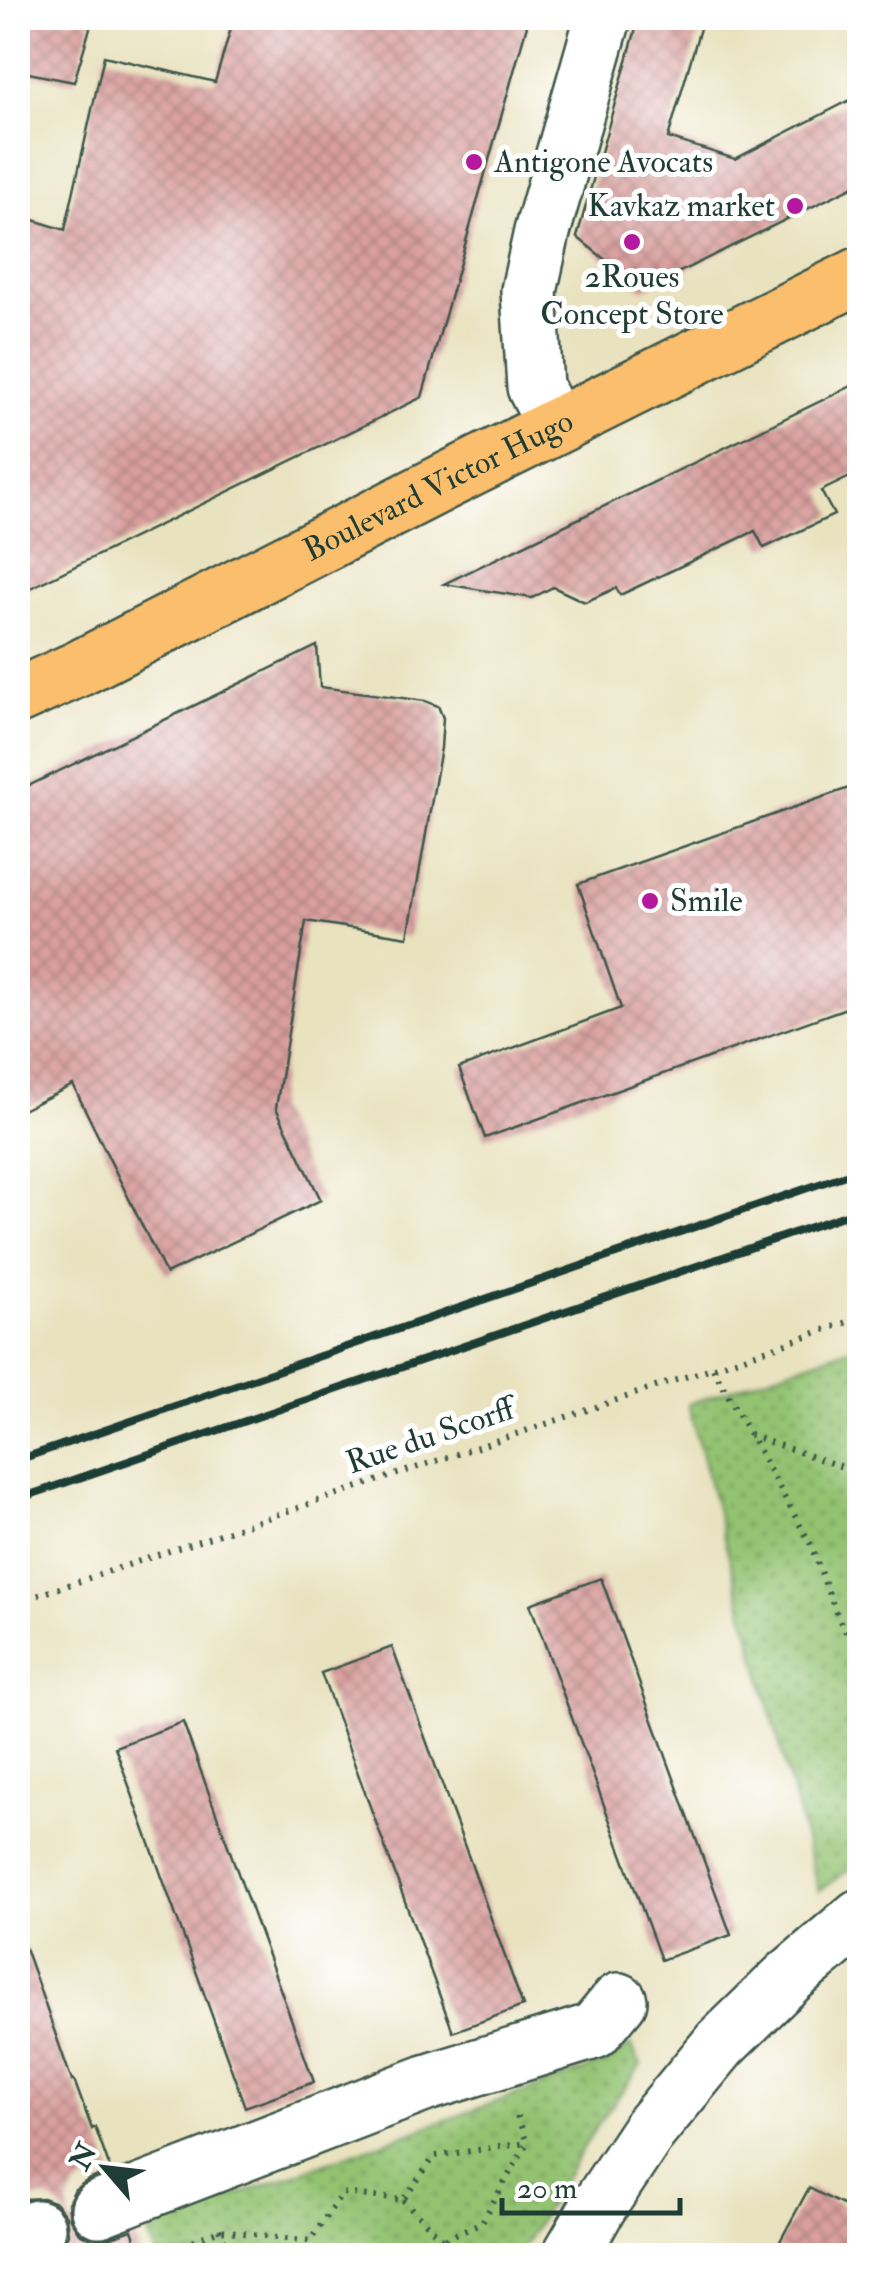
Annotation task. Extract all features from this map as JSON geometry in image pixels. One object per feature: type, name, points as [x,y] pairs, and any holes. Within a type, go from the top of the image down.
[{"type":"main road","name":"Boulevard Victor Hugo","points":[[18,696],[860,275]]},
{"type":"street","points":[[555,426],[534,387],[529,291],[603,18]]},
{"type":"street","points":[[570,2256],[649,2130],[720,2044],[788,1978],[860,1917]]},
{"type":"street","points":[[99,2209],[426,2083],[594,2031],[619,2001]]},
{"type":"path","name":"Rue du Scorff","points":[[18,1602],[860,1318]]},
{"type":"path","points":[[713,1368],[810,1544],[838,1618],[860,1656]]},
{"type":"path","points":[[749,1435],[860,1473]]},
{"type":"path","points":[[407,2256],[482,2222],[527,2144],[514,2106]]},
{"type":"path","points":[[404,2200],[436,2156],[527,2144]]},
{"type":"path","points":[[154,2256],[220,2230],[310,2241],[342,2193],[404,2200],[442,2240]]},
{"type":"green space","points":[[859,1345],[859,1862],[819,1891],[688,1404]]},
{"type":"green space","points":[[631,2045],[641,2065],[592,2133],[518,2255],[157,2255],[146,2228],[610,2061]]},
{"type":"building","points":[[18,18],[93,18],[74,82],[18,71]]},
{"type":"building","points":[[234,18],[529,18],[422,397],[18,594],[18,215],[65,230],[104,56],[215,82]]},
{"type":"building","points":[[639,18],[703,18],[668,138],[735,159],[860,95],[860,183],[643,290],[577,237]]},
{"type":"building","points":[[860,382],[860,472],[821,491],[834,515],[764,548],[755,531],[620,595],[616,588],[585,602],[553,587],[532,598],[444,584]]},
{"type":"building","points":[[317,646],[320,687],[425,701],[438,706],[443,718],[408,937],[306,921],[276,1108],[321,1200],[166,1274],[73,1085],[18,1112],[18,791]]},
{"type":"building","points":[[860,784],[860,1003],[485,1138],[459,1068],[621,1008],[578,884]]},
{"type":"building","points":[[601,1578],[731,1935],[661,1960],[530,1604]]},
{"type":"building","points":[[392,1647],[523,2006],[453,2032],[321,1673]]},
{"type":"building","points":[[183,1722],[314,2082],[245,2107],[115,1747]]},
{"type":"building","points":[[24,1945],[72,2081],[111,2171],[75,2189],[68,2203],[70,2219],[79,2233],[93,2240],[132,2230],[141,2256],[51,2256],[62,2247],[68,2234],[66,2216],[56,2203],[43,2198],[26,2199],[18,2174],[18,1946]]},
{"type":"building","points":[[809,2188],[860,2214],[860,2256],[772,2256]]},
{"type":"railway","points":[[18,1460],[860,1170]]},
{"type":"railway","points":[[18,1499],[860,1210]]},
{"type":"place","name":"Antigone Avocats","points":[[474,162]]},
{"type":"place","name":"Kavkaz market","points":[[795,206]]},
{"type":"place","name":"2Roues Concept Store","points":[[632,242]]},
{"type":"place","name":"Smile","points":[[650,901]]}]
